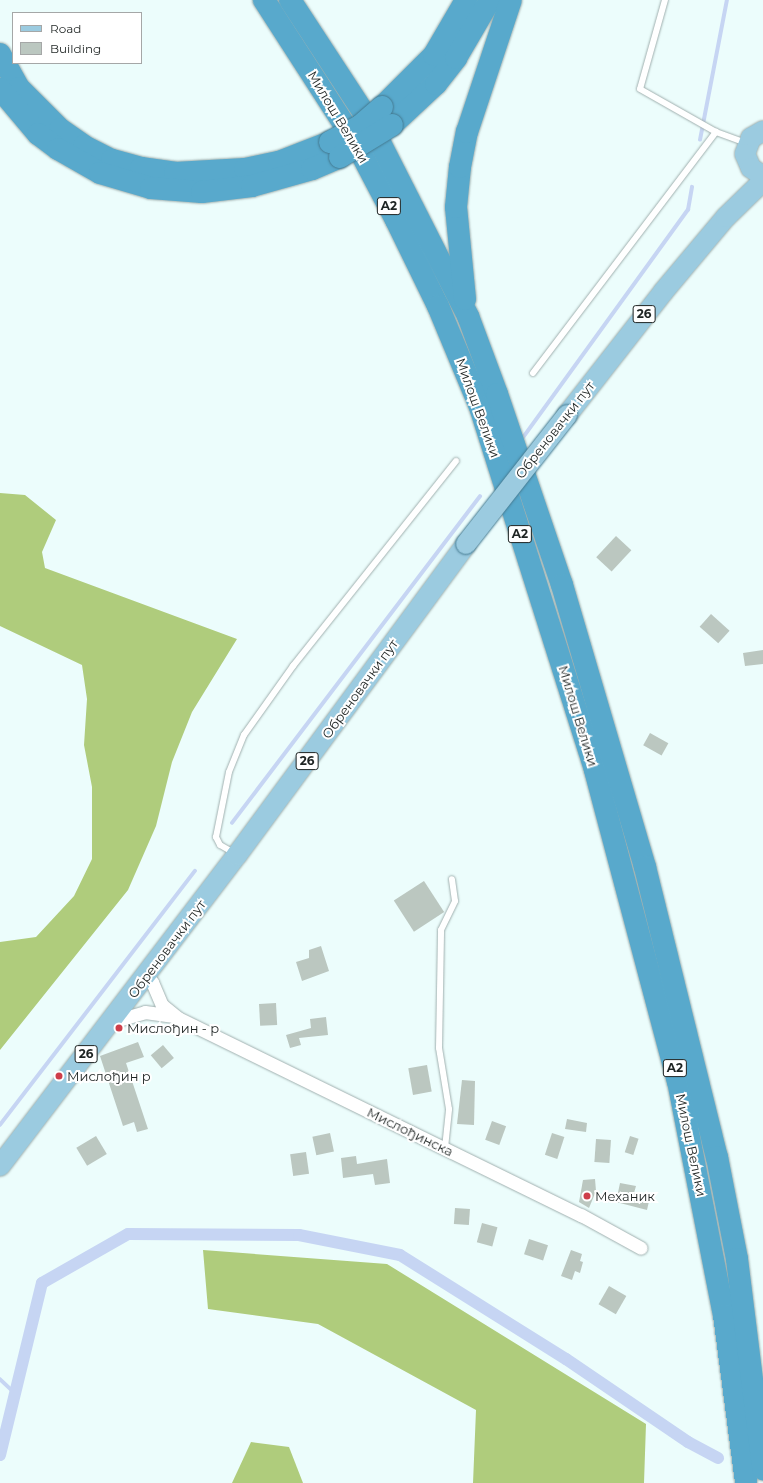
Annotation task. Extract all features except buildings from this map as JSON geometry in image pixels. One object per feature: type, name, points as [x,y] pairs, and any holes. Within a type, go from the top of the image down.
[{"type":"highway","name":"Милош Велики","points":[[264,0],[349,132],[386,199],[438,306],[480,407],[595,770],[678,1081],[724,1315],[746,1483]]},
{"type":"highway","name":"Милош Велики","points":[[290,0],[368,119],[468,316],[497,394],[562,585],[645,868],[701,1089],[737,1259],[763,1469]]},
{"type":"highway","points":[[387,116],[434,55],[466,0]]},
{"type":"highway","points":[[0,90],[38,134],[64,154],[100,173],[151,188],[202,192],[236,189],[279,180],[335,150],[360,126],[387,116],[436,84],[469,39],[490,0]]},
{"type":"highway","points":[[468,316],[456,213],[460,167],[467,132],[511,0]]},
{"type":"highway","points":[[0,54],[20,88],[60,129],[84,146],[112,160],[141,168],[175,173],[245,169],[335,150]]},
{"type":"main road","name":"26","points":[[756,170],[746,154],[759,134]]},
{"type":"main road","name":"Обреновачки пут","points":[[726,217],[756,170]]},
{"type":"main road","name":"Обреновачки пут","points":[[0,1166],[237,855],[466,544],[635,325],[726,217],[763,181]]},
{"type":"street","name":"Мислођинска","points":[[146,976],[152,982],[162,1005],[178,1018],[588,1219],[641,1248]]},
{"type":"street","name":"Мислођинска","points":[[111,1022],[145,1012],[178,1018]]},
{"type":"lane","points":[[665,0],[640,89],[716,132],[759,134]]},
{"type":"lane","points":[[533,373],[716,132]]},
{"type":"lane","points":[[237,855],[220,845],[216,837],[229,772],[244,735],[293,666],[456,461]]},
{"type":"lane","points":[[444,1148],[449,1109],[439,1048],[441,930],[455,902],[452,879]]},
{"type":"green space","points":[[0,493],[25,495],[56,520],[42,552],[45,568],[237,639],[192,712],[172,762],[156,826],[128,890],[0,1050],[0,942],[36,937],[74,896],[92,859],[92,787],[84,745],[87,699],[82,665],[0,626]]},
{"type":"green space","points":[[203,1250],[387,1264],[646,1424],[644,1483],[473,1483],[476,1410],[318,1324],[208,1309]]},
{"type":"green space","points":[[251,1442],[289,1447],[303,1483],[232,1483]]},
{"type":"waterway","points":[[700,140],[727,0]]},
{"type":"waterway","points":[[522,439],[688,210],[692,187]]},
{"type":"waterway","points":[[232,823],[480,496]]},
{"type":"waterway","points":[[0,1125],[195,871]]},
{"type":"waterway","points":[[0,1455],[42,1283],[128,1234],[299,1235],[400,1255],[566,1359],[688,1442],[718,1458]]},
{"type":"waterway","points":[[0,1379],[15,1393]]},
{"type":"place","name":"Мислођин - р","points":[[119,1028]]},
{"type":"place","name":"Мислођин р","points":[[59,1076]]},
{"type":"place","name":"Механик","points":[[587,1196]]}]
